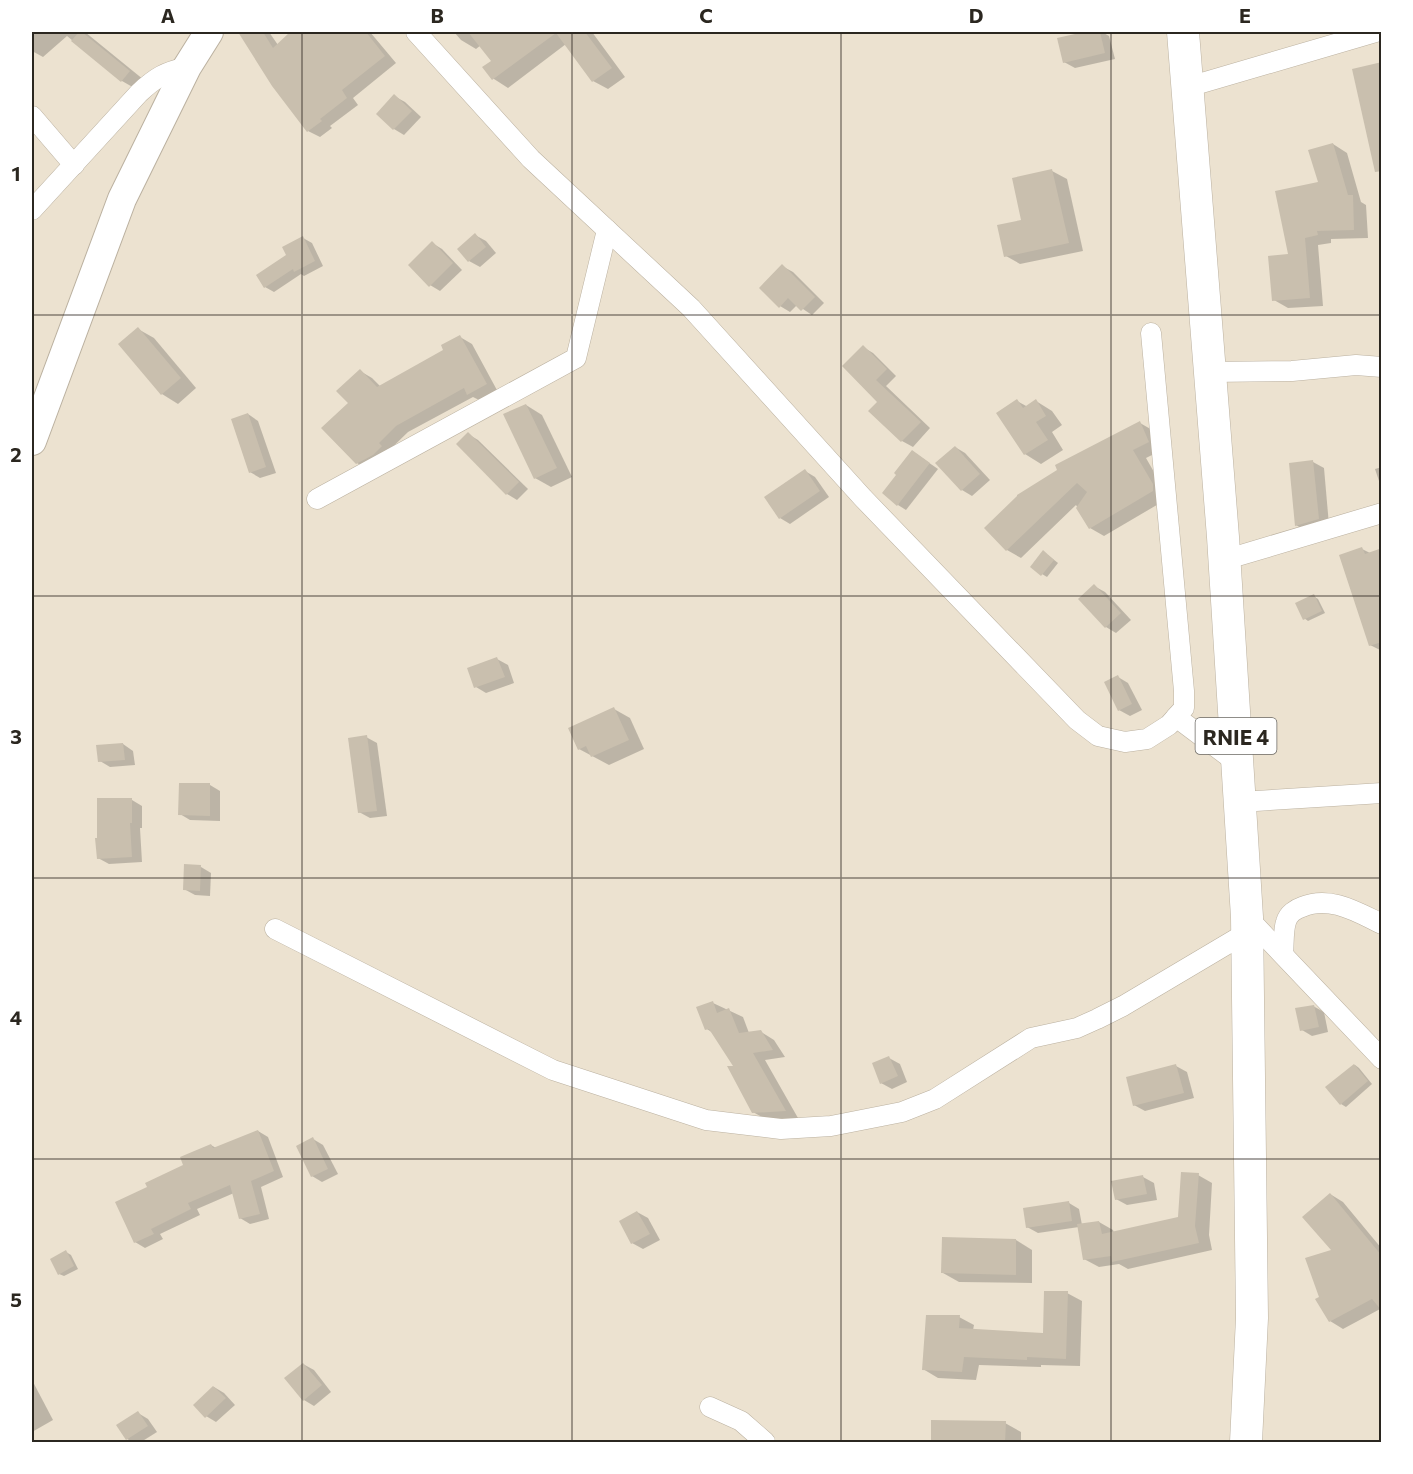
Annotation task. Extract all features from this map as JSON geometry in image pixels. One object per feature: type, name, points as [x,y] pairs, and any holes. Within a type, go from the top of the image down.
[{"type":"main road","points":[[32,441],[122,199],[187,68],[208,32]]},
{"type":"main road","name":"RNIE 4","points":[[1184,32],[1236,730],[1246,925],[1252,1318],[1246,1443]]},
{"type":"street","points":[[416,32],[531,159],[691,308],[863,498],[1077,720],[1098,736],[1125,742],[1147,739],[1169,725],[1184,708],[1151,333]]},
{"type":"street","points":[[1188,87],[1376,32]]},
{"type":"street","points":[[32,210],[156,77],[170,71],[187,68]]},
{"type":"street","points":[[32,116],[74,165]]},
{"type":"street","points":[[317,499],[576,358],[607,230]]},
{"type":"street","points":[[1210,372],[1292,371],[1356,364],[1382,367]]},
{"type":"street","points":[[1224,560],[1382,513]]},
{"type":"street","points":[[1176,717],[1236,762]]},
{"type":"street","points":[[1240,802],[1382,793]]},
{"type":"street","points":[[1283,954],[1286,921],[1295,910],[1312,903],[1331,903],[1353,910],[1382,924]]},
{"type":"street","points":[[275,929],[553,1070],[706,1120],[781,1129],[831,1126],[902,1112],[934,1099],[1031,1038],[1077,1028],[1123,1006],[1246,925],[1283,954],[1382,1059]]},
{"type":"street","points":[[710,1407],[741,1421],[765,1443]]},
{"type":"building","points":[[79,32],[82,32],[130,71],[121,82],[71,41]]},
{"type":"building","points":[[238,32],[263,32],[273,48],[290,32],[366,32],[385,56],[342,90],[347,98],[307,132],[272,86]]},
{"type":"building","points":[[468,32],[585,32],[612,68],[592,82],[556,33],[492,80],[482,67],[491,61]]},
{"type":"building","points":[[1084,32],[1100,32],[1105,53],[1063,63],[1057,38]]},
{"type":"building","points":[[1382,62],[1382,171],[1375,172],[1352,69]]},
{"type":"building","points":[[394,94],[412,111],[393,130],[376,114]]},
{"type":"building","points":[[1333,143],[1348,195],[1353,195],[1354,230],[1317,231],[1318,235],[1305,238],[1310,298],[1272,301],[1268,256],[1288,254],[1275,191],[1318,182],[1308,150]]},
{"type":"building","points":[[1052,169],[1069,243],[1004,257],[997,225],[1021,220],[1012,178]]},
{"type":"building","points":[[475,233],[486,247],[468,262],[457,249]]},
{"type":"building","points":[[303,236],[315,261],[294,272],[293,269],[264,288],[256,275],[286,255],[282,247]]},
{"type":"building","points":[[432,241],[453,263],[429,287],[408,265]]},
{"type":"building","points":[[782,264],[815,297],[801,311],[788,298],[779,308],[759,288]]},
{"type":"building","points":[[138,327],[181,378],[161,395],[118,344]]},
{"type":"building","points":[[460,335],[487,384],[467,395],[464,388],[396,426],[379,443],[382,446],[373,455],[356,464],[321,428],[348,403],[336,391],[360,369],[377,387],[443,350],[441,345]]},
{"type":"building","points":[[863,345],[887,369],[876,380],[921,422],[901,442],[868,411],[877,402],[842,366]]},
{"type":"building","points":[[1017,399],[1023,408],[1036,399],[1046,416],[1036,422],[1048,440],[1024,455],[996,413]]},
{"type":"building","points":[[526,404],[557,468],[534,479],[503,414]]},
{"type":"building","points":[[248,413],[266,467],[249,473],[231,419]]},
{"type":"building","points":[[1140,421],[1149,442],[1133,450],[1153,484],[1153,491],[1089,529],[1076,508],[1087,492],[1077,483],[1006,551],[984,528],[1017,495],[1057,470],[1055,465]]},
{"type":"building","points":[[468,432],[519,482],[506,495],[456,444]]},
{"type":"building","points":[[955,446],[980,474],[961,491],[935,463]]},
{"type":"building","points":[[912,450],[930,463],[897,506],[882,493]]},
{"type":"building","points":[[1313,460],[1319,519],[1295,526],[1289,463]]},
{"type":"building","points":[[805,469],[820,491],[779,519],[764,497]]},
{"type":"building","points":[[1362,547],[1365,554],[1382,548],[1382,642],[1369,646],[1339,555]]},
{"type":"building","points":[[1043,550],[1054,560],[1041,576],[1030,567]]},
{"type":"building","points":[[1094,584],[1121,613],[1105,628],[1078,599]]},
{"type":"building","points":[[1314,594],[1322,611],[1303,620],[1295,603]]},
{"type":"building","points":[[497,657],[505,677],[474,688],[467,668]]},
{"type":"building","points":[[1118,675],[1132,704],[1118,711],[1104,682]]},
{"type":"building","points":[[614,707],[629,740],[591,757],[586,746],[578,750],[568,728]]},
{"type":"building","points":[[367,735],[377,811],[358,813],[348,738]]},
{"type":"building","points":[[123,743],[125,760],[98,762],[96,745]]},
{"type":"building","points":[[179,783],[210,783],[210,816],[178,815]]},
{"type":"building","points":[[97,798],[132,798],[132,823],[130,823],[132,857],[97,859],[95,838],[97,838]]},
{"type":"building","points":[[184,864],[201,865],[200,891],[183,890]]},
{"type":"building","points":[[713,1001],[717,1013],[729,1008],[739,1033],[761,1030],[773,1050],[753,1053],[786,1111],[752,1113],[727,1066],[733,1066],[709,1029],[705,1030],[696,1007]]},
{"type":"building","points":[[1314,1005],[1319,1027],[1300,1031],[1295,1008]]},
{"type":"building","points":[[889,1056],[898,1076],[880,1084],[872,1063]]},
{"type":"building","points":[[1176,1064],[1184,1093],[1133,1106],[1126,1077]]},
{"type":"building","points":[[1354,1064],[1368,1081],[1340,1105],[1325,1087]]},
{"type":"building","points":[[258,1130],[274,1171],[251,1181],[260,1214],[239,1219],[230,1185],[188,1203],[191,1209],[151,1229],[154,1234],[134,1243],[115,1202],[147,1187],[145,1183],[183,1165],[180,1157],[211,1144],[213,1148]]},
{"type":"building","points":[[313,1137],[328,1169],[311,1177],[296,1146]]},
{"type":"building","points":[[1181,1172],[1199,1173],[1195,1226],[1199,1243],[1112,1262],[1111,1256],[1083,1260],[1077,1224],[1099,1221],[1102,1234],[1178,1217]]},
{"type":"building","points":[[1143,1175],[1147,1194],[1115,1200],[1111,1181]]},
{"type":"building","points":[[1330,1193],[1382,1256],[1382,1311],[1372,1299],[1329,1322],[1315,1299],[1319,1297],[1305,1258],[1331,1250],[1302,1217]]},
{"type":"building","points":[[1069,1201],[1072,1221],[1026,1228],[1023,1208]]},
{"type":"building","points":[[637,1211],[650,1234],[631,1244],[619,1221]]},
{"type":"building","points":[[942,1237],[1016,1239],[1016,1275],[941,1273]]},
{"type":"building","points":[[66,1250],[74,1266],[58,1275],[50,1259]]},
{"type":"building","points":[[1044,1291],[1068,1291],[1066,1359],[964,1357],[962,1372],[922,1370],[926,1315],[960,1315],[959,1328],[1043,1333]]},
{"type":"building","points":[[303,1363],[322,1385],[303,1401],[284,1378]]},
{"type":"building","points":[[213,1386],[226,1398],[205,1418],[193,1405]]},
{"type":"building","points":[[138,1411],[148,1426],[126,1440],[116,1425]]},
{"type":"building","points":[[931,1420],[1006,1421],[1005,1443],[931,1443]]}]
